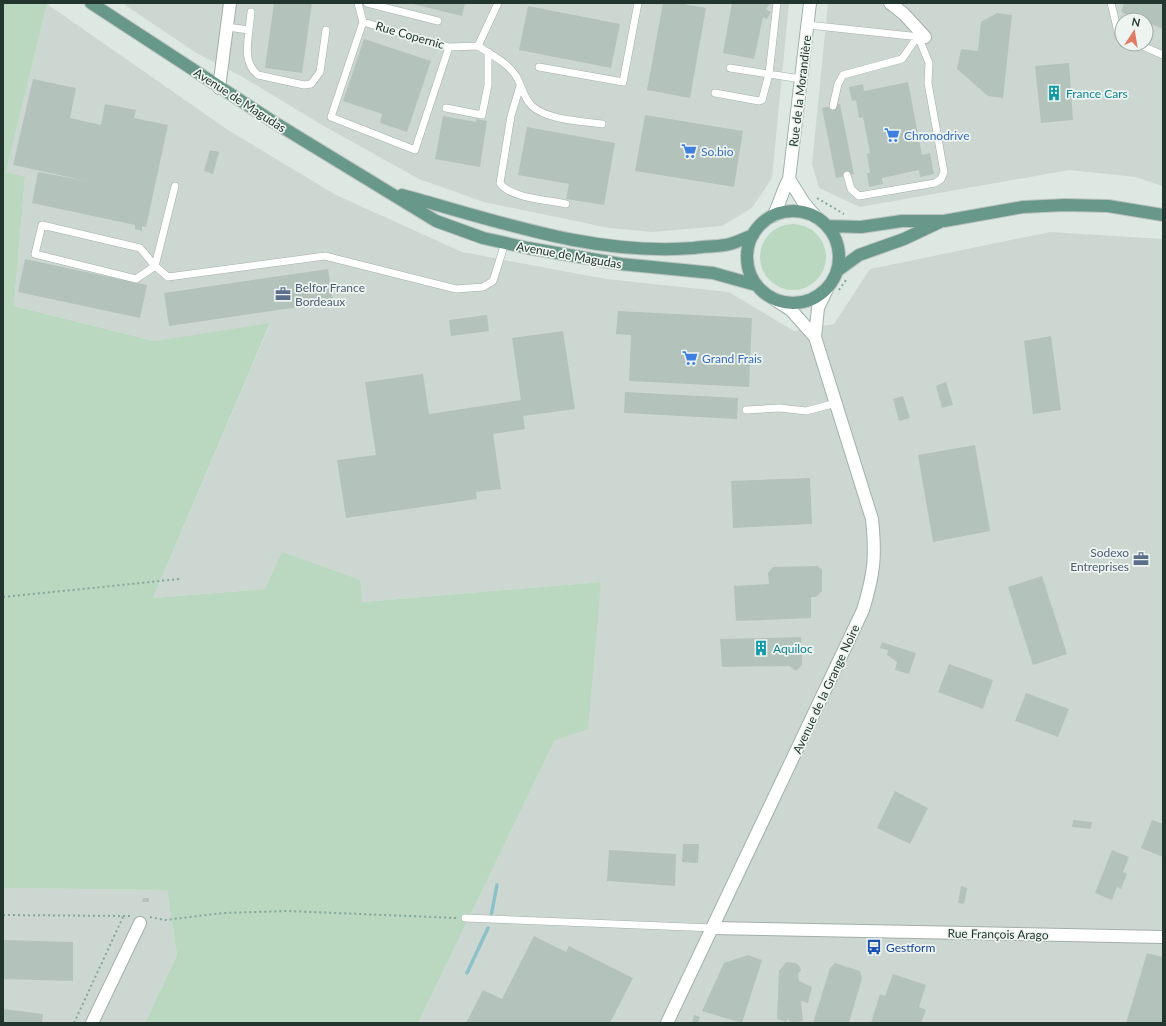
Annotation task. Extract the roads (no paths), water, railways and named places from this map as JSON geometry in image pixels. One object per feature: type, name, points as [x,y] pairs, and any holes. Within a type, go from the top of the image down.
[{"type":"main road","name":"Avenue de Magudas","points":[[91,3],[219,88],[349,169],[391,192],[436,220],[482,238],[505,243],[621,264],[713,273],[756,284]]},
{"type":"main road","name":"Avenue de Magudas","points":[[391,192],[521,230],[615,246],[680,249],[729,244],[753,235]]},
{"type":"main road","points":[[827,226],[861,228],[902,221],[944,221],[1023,207],[1065,205],[1108,206],[1163,215]]},
{"type":"main road","points":[[787,212],[801,212],[815,216],[827,226],[834,236],[838,247],[840,259],[831,292],[802,302],[788,303],[774,299],[764,293],[756,284],[750,273],[747,260],[748,247],[753,235],[761,224],[773,216],[787,212]]},
{"type":"main road","points":[[837,272],[859,255],[904,239],[944,221]]},
{"type":"street","points":[[219,88],[230,3]]},
{"type":"street","name":"Rue de la Morandière","points":[[773,216],[780,204],[784,188],[789,179],[810,3]]},
{"type":"street","points":[[890,3],[904,14],[921,37]]},
{"type":"street","points":[[789,179],[804,204],[815,216]]},
{"type":"street","name":"Avenue de la Grange Noire","points":[[666,1023],[713,928],[863,610],[872,579],[876,549],[872,519],[815,337],[818,308],[831,292]]},
{"type":"street","name":"Avenue de la Grange Noire","points":[[774,299],[791,310],[815,337]]},
{"type":"street","points":[[92,1023],[140,918]]},
{"type":"street","name":"Rue François Arago","points":[[713,928],[1163,937]]},
{"type":"lane","name":"Rue Copernic","points":[[358,3],[364,22],[448,47],[478,46]]},
{"type":"lane","points":[[367,3],[438,21]]},
{"type":"lane","points":[[498,3],[478,46],[510,69],[516,76],[531,105],[543,113],[602,124]]},
{"type":"lane","points":[[540,67],[623,82],[638,3]]},
{"type":"lane","points":[[715,93],[759,101],[764,97],[769,74],[777,3]]},
{"type":"lane","points":[[1111,3],[1114,15]]},
{"type":"lane","points":[[251,12],[248,60],[252,71],[258,76],[266,78],[304,85],[311,84],[320,72],[326,30]]},
{"type":"lane","points":[[364,22],[331,117],[415,150],[448,47]]},
{"type":"lane","points":[[808,25],[921,37]]},
{"type":"lane","points":[[227,27],[249,30]]},
{"type":"lane","points":[[833,106],[838,84],[843,75],[902,60],[921,37]]},
{"type":"lane","points":[[847,175],[851,189],[859,196],[935,183],[940,179],[944,172],[944,161],[937,136],[936,118],[928,83],[929,63],[921,37]]},
{"type":"lane","points":[[446,108],[482,114],[488,85],[488,52]]},
{"type":"lane","points":[[730,68],[802,78]]},
{"type":"lane","points":[[520,86],[511,116],[500,183],[505,190],[516,194],[566,204]]},
{"type":"lane","points":[[175,186],[155,266],[136,279],[35,254],[42,225],[140,248],[155,266],[168,277],[325,256],[456,289],[483,287],[493,280],[505,243]]},
{"type":"lane","points":[[746,410],[780,408],[806,411],[836,403]]},
{"type":"lane","points":[[465,918],[713,928]]},
{"type":"waterway","points":[[491,916],[497,885]]},
{"type":"waterway","points":[[467,973],[488,928]]},
{"type":"place","name":"France Cars","points":[[1054,93]]},
{"type":"place","name":"Chronodrive","points":[[892,135]]},
{"type":"place","name":"So.bio","points":[[689,151]]},
{"type":"place","name":"Belfor France Bordeaux","points":[[283,294]]},
{"type":"place","name":"Grand Frais","points":[[690,358]]},
{"type":"place","name":"Sodexo Entreprises","points":[[1141,559]]},
{"type":"place","name":"Aquiloc","points":[[761,648]]},
{"type":"place","name":"Gestform","points":[[874,947]]}]
